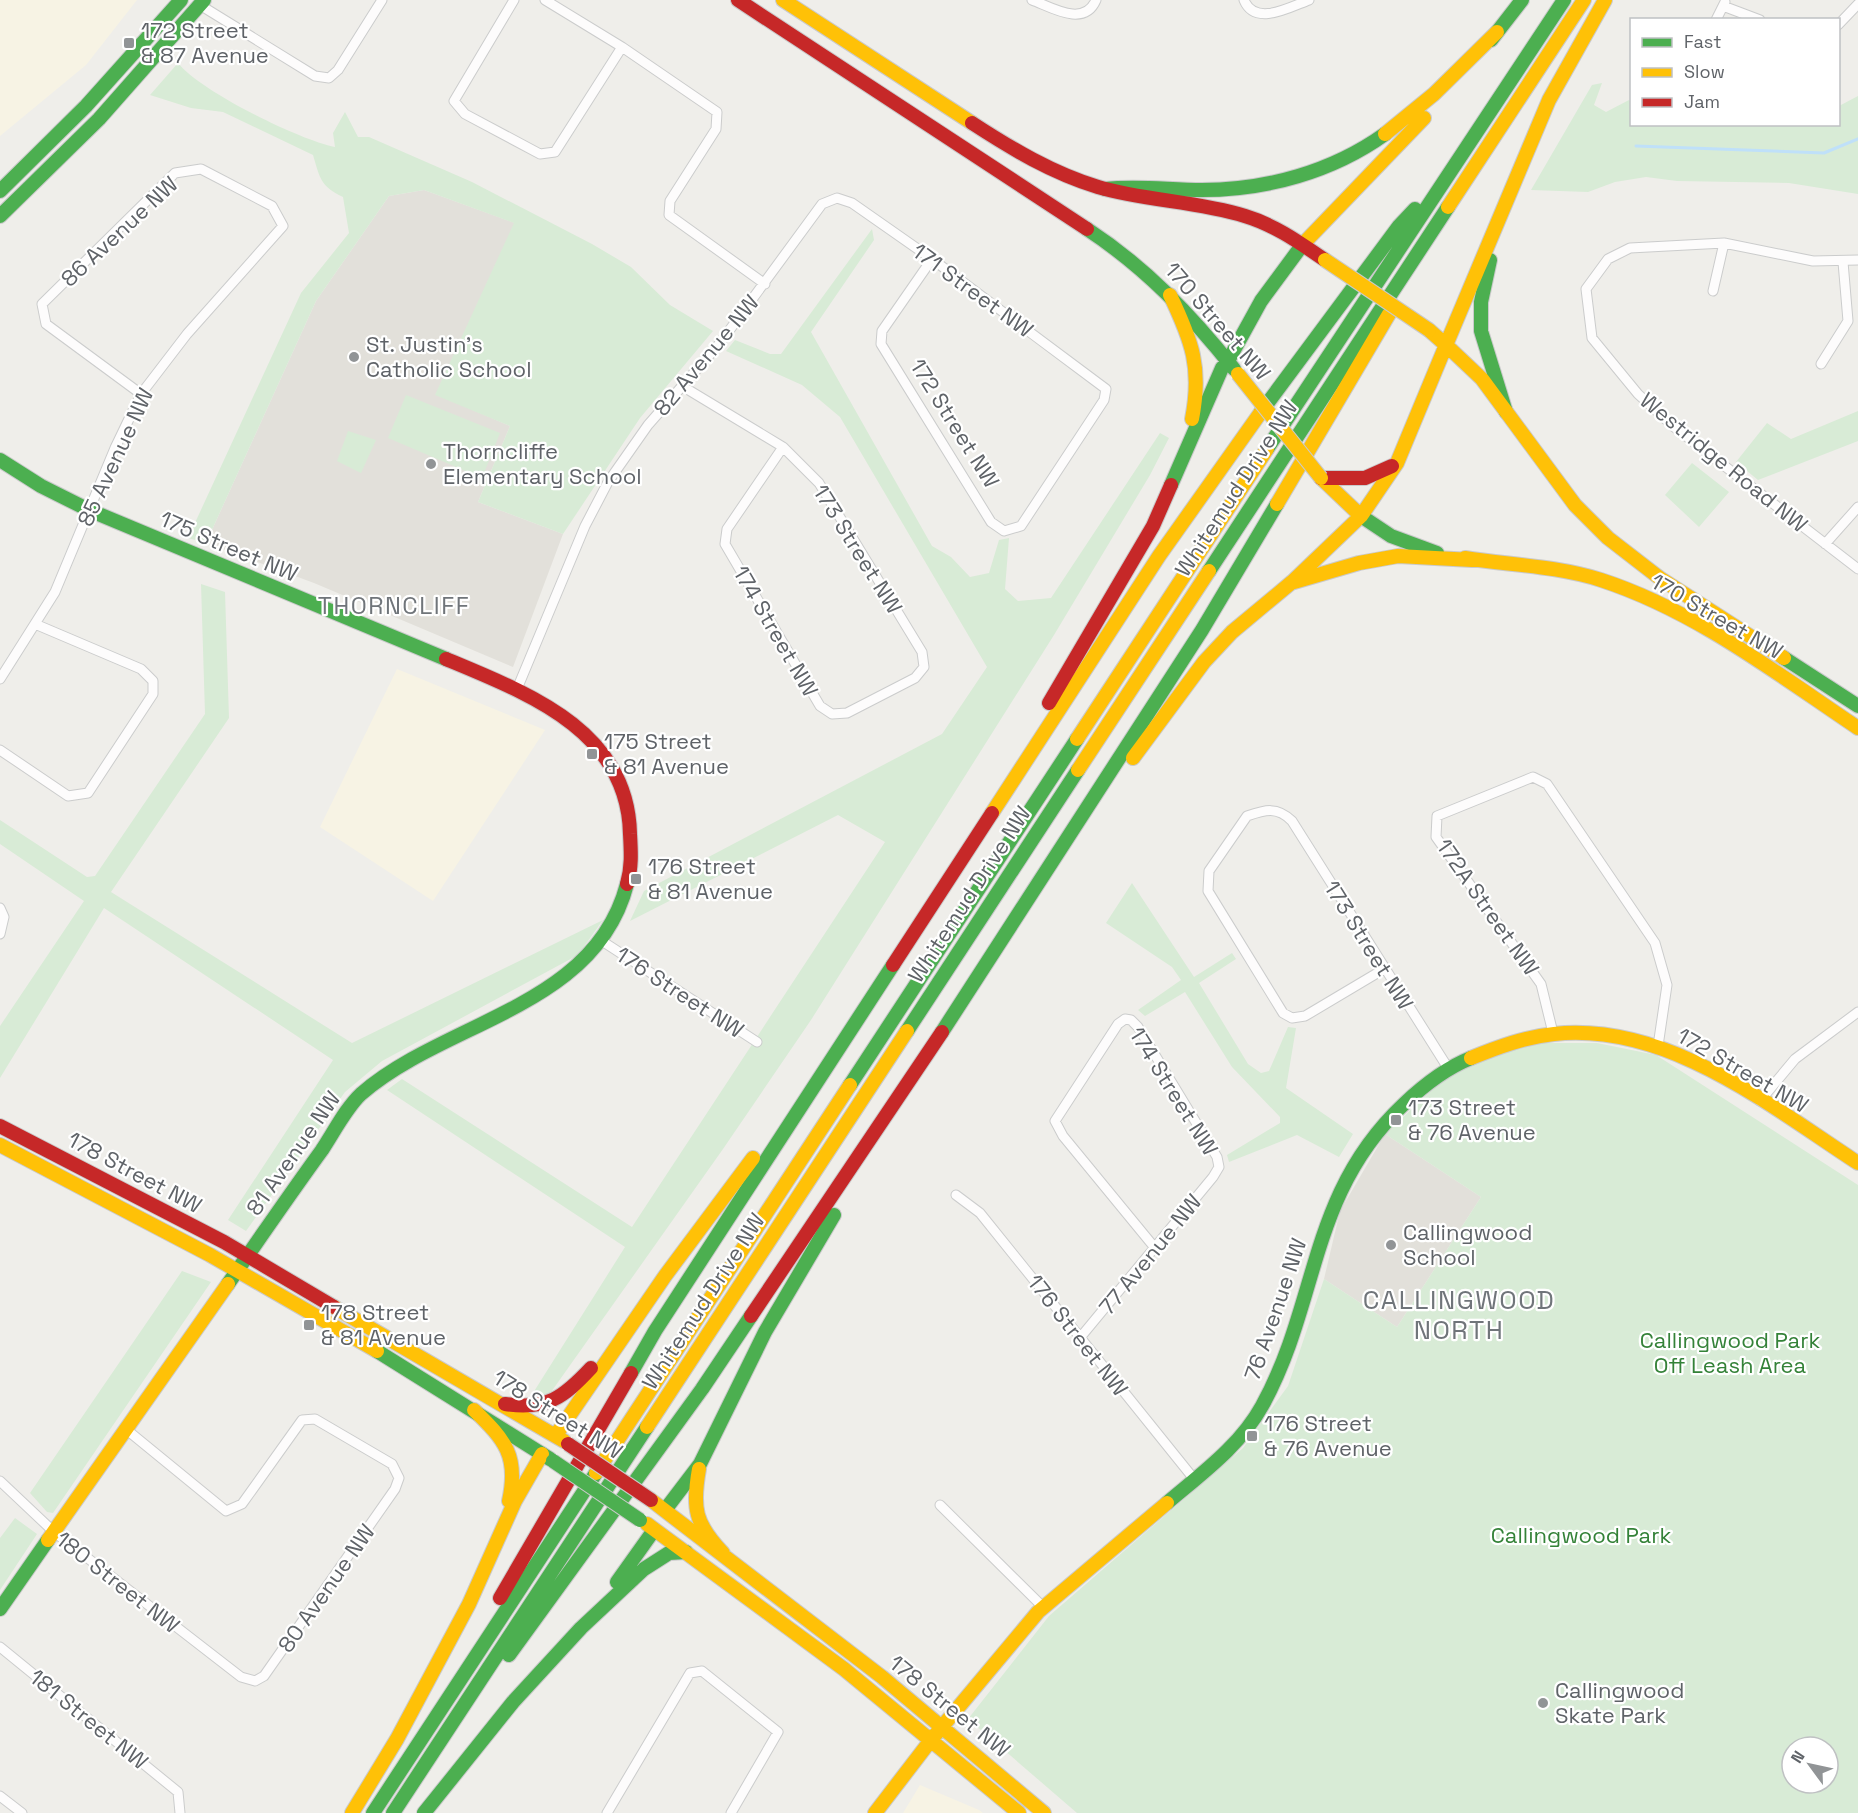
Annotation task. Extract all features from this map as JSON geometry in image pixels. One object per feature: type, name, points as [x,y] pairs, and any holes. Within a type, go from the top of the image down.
[{"type":"main road","points":[[0,192],[86,106],[181,0]]},
{"type":"main road","name":"170 Street NW","points":[[738,0],[1088,227],[1145,270],[1228,361],[1321,478],[1360,516],[1391,536],[1417,547],[1472,560],[1558,570],[1599,579],[1639,593],[1712,633],[1858,728]]},
{"type":"main road","name":"170 Street NW","points":[[783,0],[1013,150],[1050,170],[1106,189],[1227,211],[1262,223],[1302,244],[1429,330],[1446,345],[1482,380],[1575,506],[1608,538],[1661,579],[1858,706]]},
{"type":"main road","points":[[1007,787],[1033,729],[1154,526],[1222,368],[1261,301],[1302,244],[1448,92],[1522,0]]},
{"type":"main road","name":"Whitemud Drive NW","points":[[373,1813],[1564,0]]},
{"type":"main road","name":"Whitemud Drive NW","points":[[393,1813],[1584,0]]},
{"type":"main road","points":[[1057,857],[1204,662],[1232,632],[1292,582],[1360,516],[1397,463],[1549,100],[1605,0]]},
{"type":"main road","points":[[0,216],[99,118],[202,2]]},
{"type":"main road","points":[[1106,189],[1133,184],[1186,190],[1254,186],[1302,177],[1335,165],[1375,144],[1416,113],[1497,33]]},
{"type":"main road","points":[[466,1670],[476,1641],[597,1427],[723,1225],[1007,787],[1208,483],[1399,226],[1448,175]]},
{"type":"main road","points":[[435,1748],[481,1695],[702,1389],[924,1060],[1057,857],[1257,540],[1412,274],[1443,212]]},
{"type":"main road","points":[[1494,228],[1492,254],[1481,303],[1481,331],[1486,357],[1506,412]]},
{"type":"main road","points":[[1170,295],[1192,339],[1198,368],[1194,410],[1179,464]]},
{"type":"main road","name":"175 Street NW","points":[[0,460],[41,486],[89,510],[517,689],[555,709],[591,739],[621,781]]},
{"type":"main road","points":[[1321,478],[1359,480],[1372,478],[1397,463]]},
{"type":"main road","points":[[1292,582],[1359,563],[1398,556],[1472,560]]},
{"type":"main road","name":"81 Avenue NW","points":[[0,1610],[360,1095],[421,1054],[562,981],[602,941],[618,913],[630,877],[632,830],[621,781]]},
{"type":"main road","points":[[501,1530],[548,1458],[556,1435],[635,1320],[876,990]]},
{"type":"main road","name":"76 Avenue NW","points":[[875,1813],[931,1739],[1043,1607],[1194,1479],[1241,1435],[1273,1386],[1331,1209],[1356,1159],[1389,1116],[1448,1068],[1504,1042],[1553,1033],[1597,1032],[1658,1046]]},
{"type":"main road","name":"172 Street NW","points":[[1658,1046],[1708,1070],[1858,1163]]},
{"type":"main road","points":[[581,1628],[700,1464],[765,1332],[924,1060]]},
{"type":"main road","name":"178 Street NW","points":[[0,1126],[247,1255],[556,1435],[723,1553],[942,1726],[1044,1813]]},
{"type":"main road","name":"178 Street NW","points":[[0,1144],[238,1269],[474,1410],[548,1458],[686,1552],[844,1669],[1018,1813]]},
{"type":"main road","points":[[505,1404],[539,1407],[556,1400],[587,1372],[635,1320]]},
{"type":"main road","points":[[352,1813],[408,1719],[469,1604],[501,1530],[514,1483],[510,1450],[497,1432],[474,1410]]},
{"type":"main road","points":[[700,1464],[694,1495],[697,1518],[705,1535],[723,1553]]},
{"type":"main road","points":[[424,1813],[513,1702],[581,1628],[644,1569],[669,1553],[686,1552]]},
{"type":"street","points":[[202,2],[315,76],[329,78],[338,70],[382,0]]},
{"type":"street","points":[[514,0],[454,101],[465,114],[540,154],[555,152],[622,47]]},
{"type":"street","points":[[545,0],[622,47],[717,112],[716,129],[670,201],[669,215],[765,284]]},
{"type":"street","points":[[1032,0],[1074,15],[1089,11],[1096,0]]},
{"type":"street","points":[[1244,0],[1251,10],[1267,14],[1309,0]]},
{"type":"street","points":[[1717,18],[1725,3],[1756,18]]},
{"type":"street","points":[[1840,24],[1858,4]]},
{"type":"street","name":"85 Avenue NW","points":[[0,679],[56,592],[89,510],[141,393],[187,334],[283,226],[273,206],[201,169]]},
{"type":"street","name":"86 Avenue NW","points":[[141,393],[46,324],[42,304],[175,173],[201,169]]},
{"type":"street","name":"171 Street NW","points":[[837,198],[852,203],[932,259],[1106,388],[1104,400],[1021,526],[1004,531]]},
{"type":"street","name":"82 Avenue NW","points":[[517,689],[585,526],[608,482],[648,425],[720,343],[822,204],[837,198]]},
{"type":"street","points":[[1713,291],[1724,243]]},
{"type":"street","name":"Westridge Road NW","points":[[1858,260],[1813,261],[1724,243],[1630,248],[1608,258],[1586,289],[1593,338],[1638,394],[1674,427],[1858,569]]},
{"type":"street","name":"172 Street NW","points":[[932,259],[882,331],[881,344],[991,522],[1004,531]]},
{"type":"street","points":[[1821,364],[1848,321],[1843,262]]},
{"type":"street","name":"173 Street NW","points":[[682,386],[783,447],[819,483],[922,652],[924,667],[915,678],[847,713],[832,714]]},
{"type":"street","name":"174 Street NW","points":[[783,447],[727,529],[725,544],[820,706],[832,714]]},
{"type":"street","points":[[1825,544],[1858,507]]},
{"type":"street","points":[[0,750],[69,796],[88,793],[153,694],[153,681],[141,669],[35,624]]},
{"type":"street","name":"172 Street NW","points":[[1533,777],[1547,784],[1655,943],[1667,985],[1658,1046]]},
{"type":"street","name":"172A Street NW","points":[[1533,777],[1437,816],[1436,837],[1541,984],[1553,1033]]},
{"type":"street","name":"173 Street NW","points":[[1383,969],[1312,1013],[1297,1018],[1288,1016],[1280,1008],[1208,891],[1209,872],[1247,816],[1272,809],[1284,814],[1292,821],[1383,969],[1448,1068]]},
{"type":"street","points":[[0,908],[4,916],[0,934]]},
{"type":"street","name":"176 Street NW","points":[[602,941],[757,1042]]},
{"type":"street","points":[[1760,1101],[1795,1059],[1858,1012]]},
{"type":"street","name":"174 Street NW","points":[[1155,1248],[1063,1136],[1054,1121],[1118,1024],[1125,1019],[1131,1020],[1138,1027],[1217,1156],[1219,1167]]},
{"type":"street","name":"77 Avenue NW","points":[[1079,1339],[1219,1167]]},
{"type":"street","name":"176 Street NW","points":[[956,1195],[980,1213],[1079,1339],[1194,1479]]},
{"type":"street","name":"80 Avenue NW","points":[[127,1430],[226,1511],[242,1504],[302,1420],[315,1419],[392,1464],[399,1478],[395,1489],[264,1676],[255,1681],[241,1677]]},
{"type":"street","name":"180 Street NW","points":[[0,1481],[54,1532],[241,1677]]},
{"type":"street","points":[[940,1505],[1043,1607]]},
{"type":"street","name":"181 Street NW","points":[[0,1647],[178,1792],[180,1813]]},
{"type":"street","points":[[607,1813],[690,1673],[702,1671],[778,1732],[731,1813]]},
{"type":"street","points":[[0,1796],[22,1813]]},
{"type":"shaded area","points":[[0,0],[137,0],[86,65],[0,136]]},
{"type":"shaded area","points":[[424,190],[515,223],[436,394],[510,426],[478,502],[563,534],[513,667],[314,583],[206,543],[316,301],[389,196]]},
{"type":"shaded area","points":[[397,669],[545,730],[433,901],[320,827]]},
{"type":"shaded area","name":"Callingwood School","points":[[1385,1134],[1481,1197],[1397,1327],[1324,1279],[1340,1211]]},
{"type":"shaded area","points":[[920,1785],[979,1810],[983,1813],[903,1813]]},
{"type":"green space","points":[[178,63],[207,87],[228,100],[275,125],[319,143],[335,147],[333,133],[345,112],[358,137],[369,137],[472,182],[592,244],[631,267],[670,305],[713,331],[640,418],[563,534],[478,502],[510,426],[435,395],[514,223],[424,190],[389,196],[316,301],[206,543],[188,538],[301,293],[349,233],[343,197],[325,185],[317,170],[313,155],[223,112],[191,108],[150,95]]},
{"type":"green space","points":[[1602,83],[1594,105],[1606,112],[1629,100],[1630,126],[1840,126],[1840,105],[1858,96],[1858,194],[1789,183],[1677,181],[1646,177],[1615,182],[1588,192],[1531,190],[1592,85]]},
{"type":"green space","points":[[872,229],[874,240],[811,332],[932,546],[951,557],[970,577],[989,573],[999,540],[1009,538],[1005,589],[1018,601],[1051,598],[1160,433],[1169,438],[1150,475],[1054,635],[811,1020],[549,1395],[533,1393],[625,1247],[387,1090],[402,1079],[632,1227],[885,842],[838,815],[630,921],[644,891],[942,734],[987,667],[840,417],[802,385],[726,351],[735,340],[770,354],[781,354]]},
{"type":"green space","points":[[406,395],[500,433],[482,478],[388,438]]},
{"type":"green space","points":[[1858,411],[1858,441],[1758,480],[1736,462],[1767,423],[1791,439]]},
{"type":"green space","points":[[348,431],[376,440],[361,473],[337,461]]},
{"type":"green space","points":[[1692,463],[1729,492],[1699,527],[1665,495]]},
{"type":"green space","points":[[201,584],[225,592],[229,718],[111,892],[352,1043],[603,920],[578,955],[382,1061],[345,1092],[246,1231],[228,1220],[333,1060],[104,908],[0,1078],[0,1026],[84,901],[0,844],[0,820],[87,877],[95,876],[205,714]]},
{"type":"green space","points":[[1132,883],[1194,977],[1232,953],[1236,959],[1199,983],[1248,1064],[1261,1073],[1269,1071],[1288,1027],[1296,1028],[1286,1088],[1353,1134],[1339,1157],[1297,1135],[1229,1162],[1227,1155],[1280,1123],[1280,1117],[1232,1067],[1185,992],[1145,1016],[1138,1010],[1181,980],[1172,967],[1106,923]]},
{"type":"green space","name":"Callingwood Park","points":[[1519,1043],[1597,1043],[1656,1055],[1858,1185],[1858,1813],[1077,1813],[968,1719],[1049,1616],[1243,1448],[1288,1386],[1324,1279],[1397,1327],[1481,1197],[1385,1134],[1447,1076]]},
{"type":"green space","points":[[182,1271],[211,1282],[53,1513],[47,1512],[30,1493]]},
{"type":"green space","points":[[15,1518],[37,1534],[0,1590],[0,1538]]},
{"type":"waterway","points":[[1636,146],[1824,153],[1858,139]]},
{"type":"traffic: fast","points":[[0,191],[86,106],[181,0]]},
{"type":"traffic: fast","points":[[0,216],[99,119],[204,0]]},
{"type":"traffic: fast","points":[[1491,40],[1522,0]]},
{"type":"traffic: fast","points":[[1267,449],[1564,0]]},
{"type":"traffic: fast","points":[[1105,189],[1129,187],[1190,190],[1250,187],[1321,168],[1343,159],[1385,134]]},
{"type":"traffic: fast","points":[[1209,571],[1448,207]]},
{"type":"traffic: fast","points":[[1261,412],[1399,226],[1415,209]]},
{"type":"traffic: fast","points":[[1087,229],[1128,259],[1166,293],[1234,369]]},
{"type":"traffic: fast","points":[[1228,361],[1261,301],[1303,244]]},
{"type":"traffic: fast","points":[[1490,260],[1481,302],[1481,331],[1506,412]]},
{"type":"traffic: fast","points":[[1171,485],[1222,368],[1228,361]]},
{"type":"traffic: fast","points":[[0,460],[41,486],[89,510],[446,659]]},
{"type":"traffic: fast","points":[[942,1032],[1202,630],[1277,504]]},
{"type":"traffic: fast","points":[[1361,516],[1391,536],[1437,553]]},
{"type":"traffic: fast","points":[[1784,658],[1858,706]]},
{"type":"traffic: fast","points":[[850,1085],[1077,739]]},
{"type":"traffic: fast","points":[[907,1031],[1078,770]]},
{"type":"traffic: fast","points":[[228,1284],[322,1150],[345,1113],[361,1094],[396,1069],[434,1047],[514,1008],[551,985],[584,959],[610,926],[627,884]]},
{"type":"traffic: fast","points":[[631,1373],[655,1331],[893,965]]},
{"type":"traffic: fast","points":[[1167,1503],[1231,1447],[1262,1406],[1281,1367],[1332,1211],[1349,1174],[1373,1139],[1404,1104],[1444,1072],[1471,1058]]},
{"type":"traffic: fast","points":[[665,1510],[700,1464],[765,1332],[834,1215]]},
{"type":"traffic: fast","points":[[509,1655],[702,1389],[751,1316]]},
{"type":"traffic: fast","points":[[377,1351],[550,1459]]},
{"type":"traffic: fast","points":[[393,1813],[647,1427]]},
{"type":"traffic: fast","points":[[553,1461],[640,1520]]},
{"type":"traffic: fast","points":[[373,1813],[596,1473]]},
{"type":"traffic: fast","points":[[617,1582],[654,1530]]},
{"type":"traffic: fast","points":[[0,1609],[48,1540]]},
{"type":"traffic: fast","points":[[424,1813],[513,1702],[581,1628],[644,1569],[669,1553],[686,1552]]},
{"type":"traffic: slow","points":[[783,0],[972,123]]},
{"type":"traffic: slow","points":[[1448,207],[1584,0]]},
{"type":"traffic: slow","points":[[1446,345],[1549,100],[1605,0]]},
{"type":"traffic: slow","points":[[1385,134],[1434,94],[1497,32]]},
{"type":"traffic: slow","points":[[1303,244],[1424,118]]},
{"type":"traffic: slow","points":[[1325,260],[1429,330]]},
{"type":"traffic: slow","points":[[1170,295],[1193,355],[1196,385],[1192,419]]},
{"type":"traffic: slow","points":[[1277,504],[1389,314]]},
{"type":"traffic: slow","points":[[1321,478],[1361,516],[1397,463],[1446,345],[1429,330]]},
{"type":"traffic: slow","points":[[1446,345],[1482,379],[1575,505],[1608,538],[1661,579],[1784,658]]},
{"type":"traffic: slow","points":[[1238,374],[1321,478]]},
{"type":"traffic: slow","points":[[992,813],[1159,556],[1261,412]]},
{"type":"traffic: slow","points":[[1077,739],[1267,449]]},
{"type":"traffic: slow","points":[[1133,758],[1204,662],[1232,632],[1292,582],[1361,516]]},
{"type":"traffic: slow","points":[[1294,582],[1359,563],[1398,556],[1472,560]]},
{"type":"traffic: slow","points":[[1465,558],[1584,575],[1636,593],[1670,608],[1734,645],[1858,728]]},
{"type":"traffic: slow","points":[[1078,770],[1209,571]]},
{"type":"traffic: slow","points":[[647,1427],[907,1031]]},
{"type":"traffic: slow","points":[[1471,1058],[1512,1043],[1554,1034],[1596,1034],[1637,1041],[1676,1054],[1715,1072],[1858,1163]]},
{"type":"traffic: slow","points":[[596,1473],[850,1085]]},
{"type":"traffic: slow","points":[[0,1145],[210,1255],[377,1351]]},
{"type":"traffic: slow","points":[[556,1435],[665,1276],[753,1158]]},
{"type":"traffic: slow","points":[[48,1540],[228,1284]]},
{"type":"traffic: slow","points":[[334,1307],[564,1441]]},
{"type":"traffic: slow","points":[[474,1410],[494,1431],[507,1450],[512,1472],[509,1501]]},
{"type":"traffic: slow","points":[[352,1813],[397,1739],[469,1604],[515,1501],[542,1454]]},
{"type":"traffic: slow","points":[[699,1469],[696,1494],[698,1515],[706,1533],[723,1553]]},
{"type":"traffic: slow","points":[[651,1500],[882,1677],[1044,1813]]},
{"type":"traffic: slow","points":[[875,1813],[931,1740],[1038,1612],[1167,1503]]},
{"type":"traffic: slow","points":[[647,1524],[844,1669],[1019,1813]]},
{"type":"traffic: jam","points":[[738,0],[1087,229]]},
{"type":"traffic: jam","points":[[972,123],[1033,160],[1065,175],[1116,192],[1209,207],[1245,216],[1277,229],[1325,260]]},
{"type":"traffic: jam","points":[[1321,478],[1365,478],[1392,466]]},
{"type":"traffic: jam","points":[[1049,703],[1153,526],[1171,485]]},
{"type":"traffic: jam","points":[[446,659],[509,686],[539,702],[568,720],[592,742],[612,768],[625,798],[631,847],[627,884]]},
{"type":"traffic: jam","points":[[893,965],[992,813]]},
{"type":"traffic: jam","points":[[751,1316],[942,1032]]},
{"type":"traffic: jam","points":[[0,1126],[224,1242],[334,1307]]},
{"type":"traffic: jam","points":[[505,1404],[532,1405],[553,1400],[572,1387],[591,1368]]},
{"type":"traffic: jam","points":[[500,1598],[631,1373]]},
{"type":"traffic: jam","points":[[568,1444],[651,1500]]},
{"type":"place","name":"172 Street & 87 Avenue","points":[[129,43]]},
{"type":"place","name":"St. Justin’s Catholic School","points":[[354,357]]},
{"type":"place","name":"Thorncliffe Elementary School","points":[[431,464]]},
{"type":"place","name":"175 Street & 81 Avenue","points":[[592,754]]},
{"type":"place","name":"176 Street & 81 Avenue","points":[[636,879]]},
{"type":"place","name":"173 Street & 76 Avenue","points":[[1396,1120]]},
{"type":"place","name":"Callingwood School","points":[[1391,1245]]},
{"type":"place","name":"178 Street & 81 Avenue","points":[[309,1325]]},
{"type":"place","name":"176 Street & 76 Avenue","points":[[1252,1436]]},
{"type":"place","name":"Callingwood Skate Park","points":[[1543,1703]]},
{"type":"district","name":"THORNCLIFF","points":[[394,606]]},
{"type":"district","name":"CALLINGWOOD NORTH","points":[[1459,1315]]},
{"type":"park label","name":"Callingwood Park Off Leash Area","points":[[1730,1352]]}]
